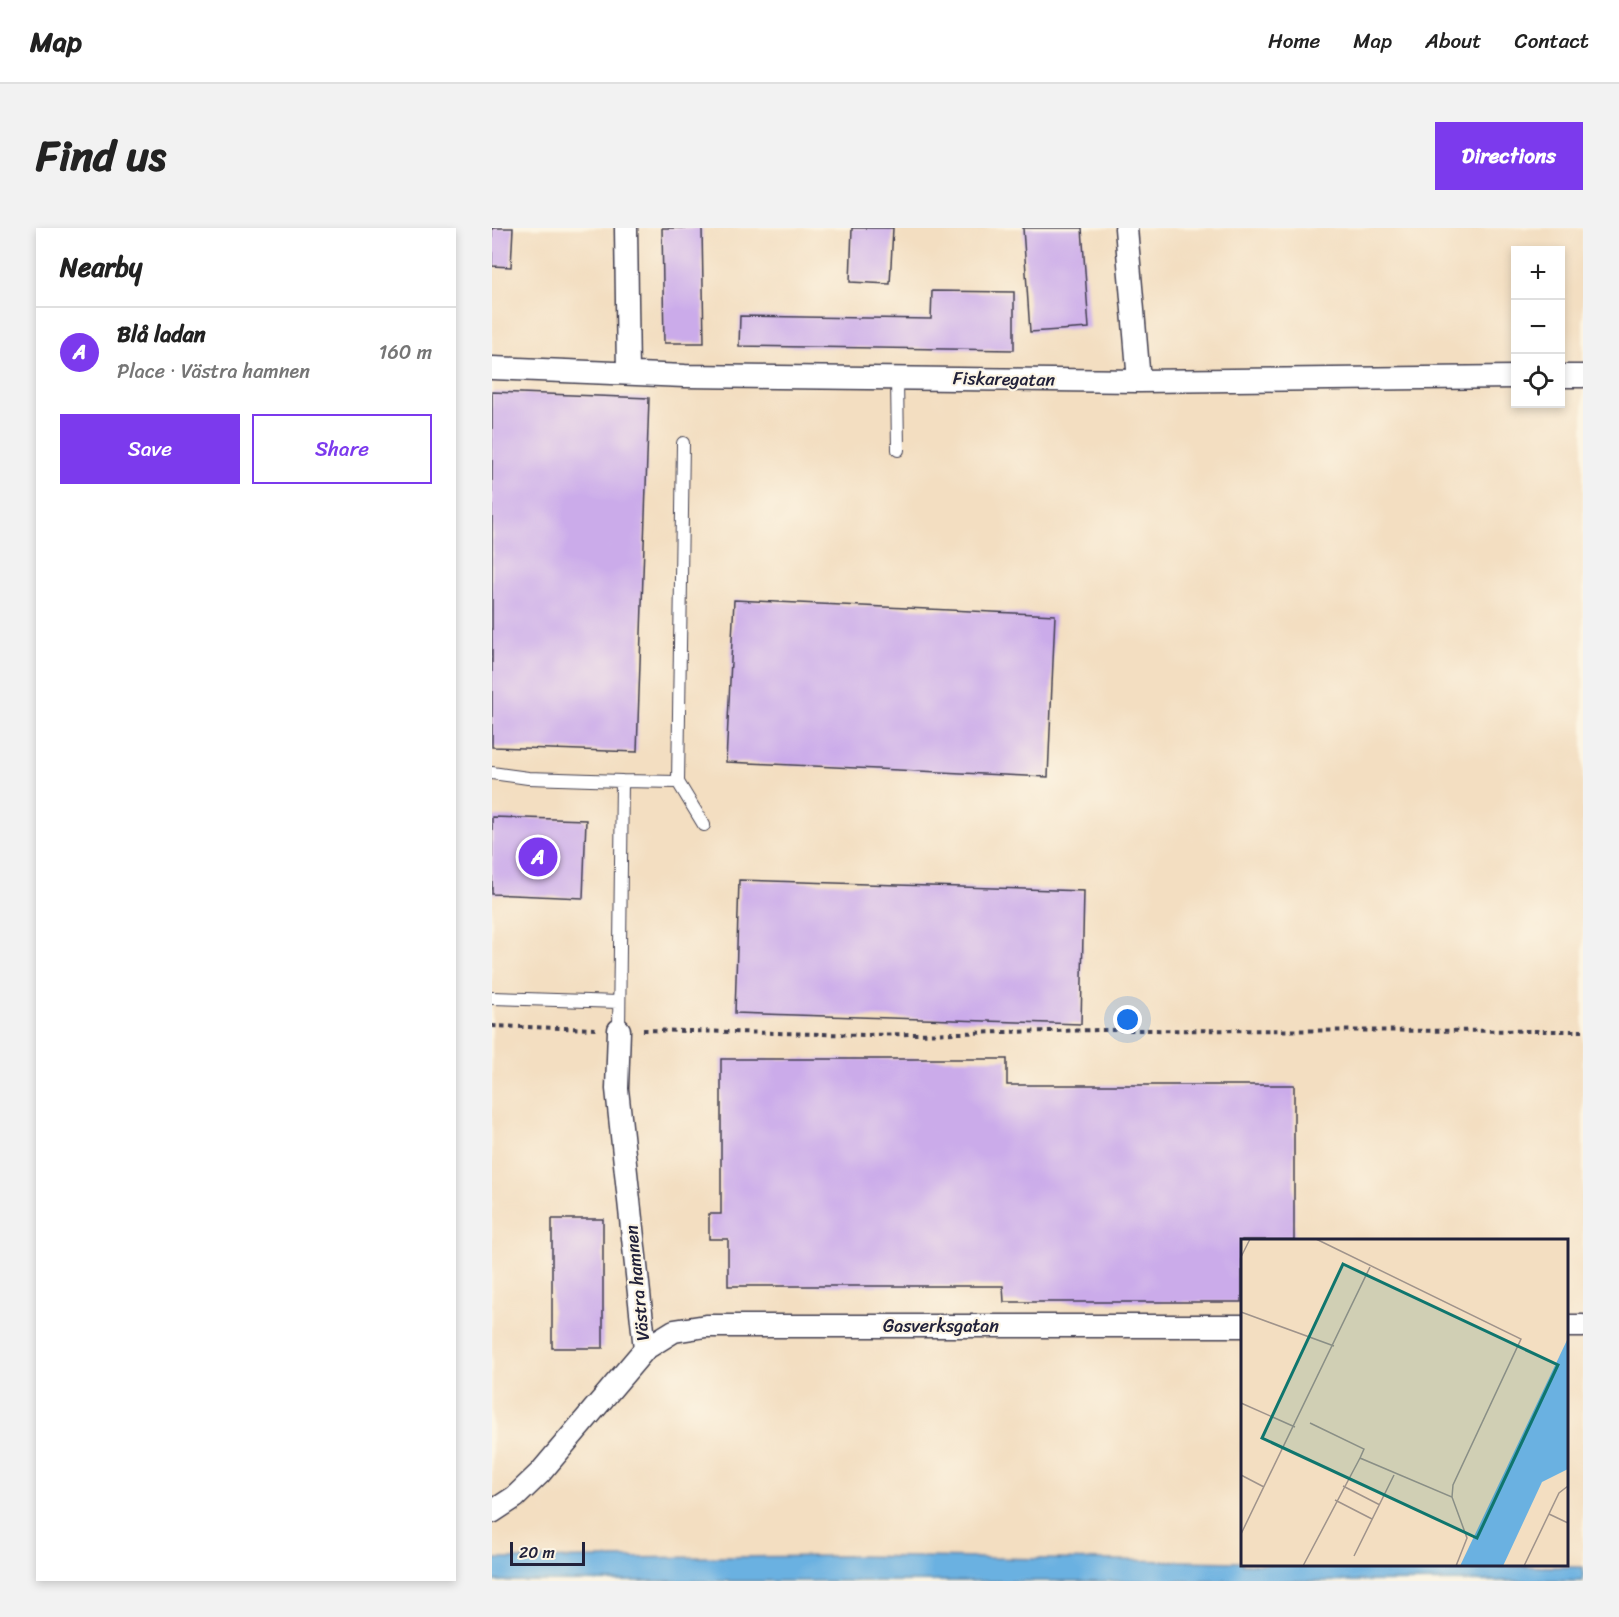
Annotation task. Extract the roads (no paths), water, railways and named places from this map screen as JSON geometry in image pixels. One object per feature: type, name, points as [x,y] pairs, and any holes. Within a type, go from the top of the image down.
[{"type":"street","points":[[626,228],[628,374]]},
{"type":"street","points":[[1126,228],[1139,381]]},
{"type":"street","name":"Fiskaregatan","points":[[492,368],[628,374],[1139,381],[1511,377]]},
{"type":"street","points":[[1565,376],[1583,376]]},
{"type":"street","name":"Västra hamnen","points":[[492,1512],[515,1497],[540,1473],[645,1349],[617,1089],[618,1030]]},
{"type":"street","name":"Gasverksgatan","points":[[645,1349],[674,1330],[706,1326],[1241,1326]]},
{"type":"lane","points":[[897,378],[897,450]]},
{"type":"lane","points":[[683,443],[678,782],[704,825]]},
{"type":"lane","points":[[492,773],[528,778],[678,782]]},
{"type":"lane","points":[[618,1030],[622,781]]},
{"type":"lane","points":[[492,998],[619,1002]]},
{"type":"water","points":[[849,1556],[1241,1562],[1241,1566],[1583,1567],[1583,1581],[492,1581],[492,1559]]},
{"type":"place","name":"Blå ladan","points":[[538,857]]}]
